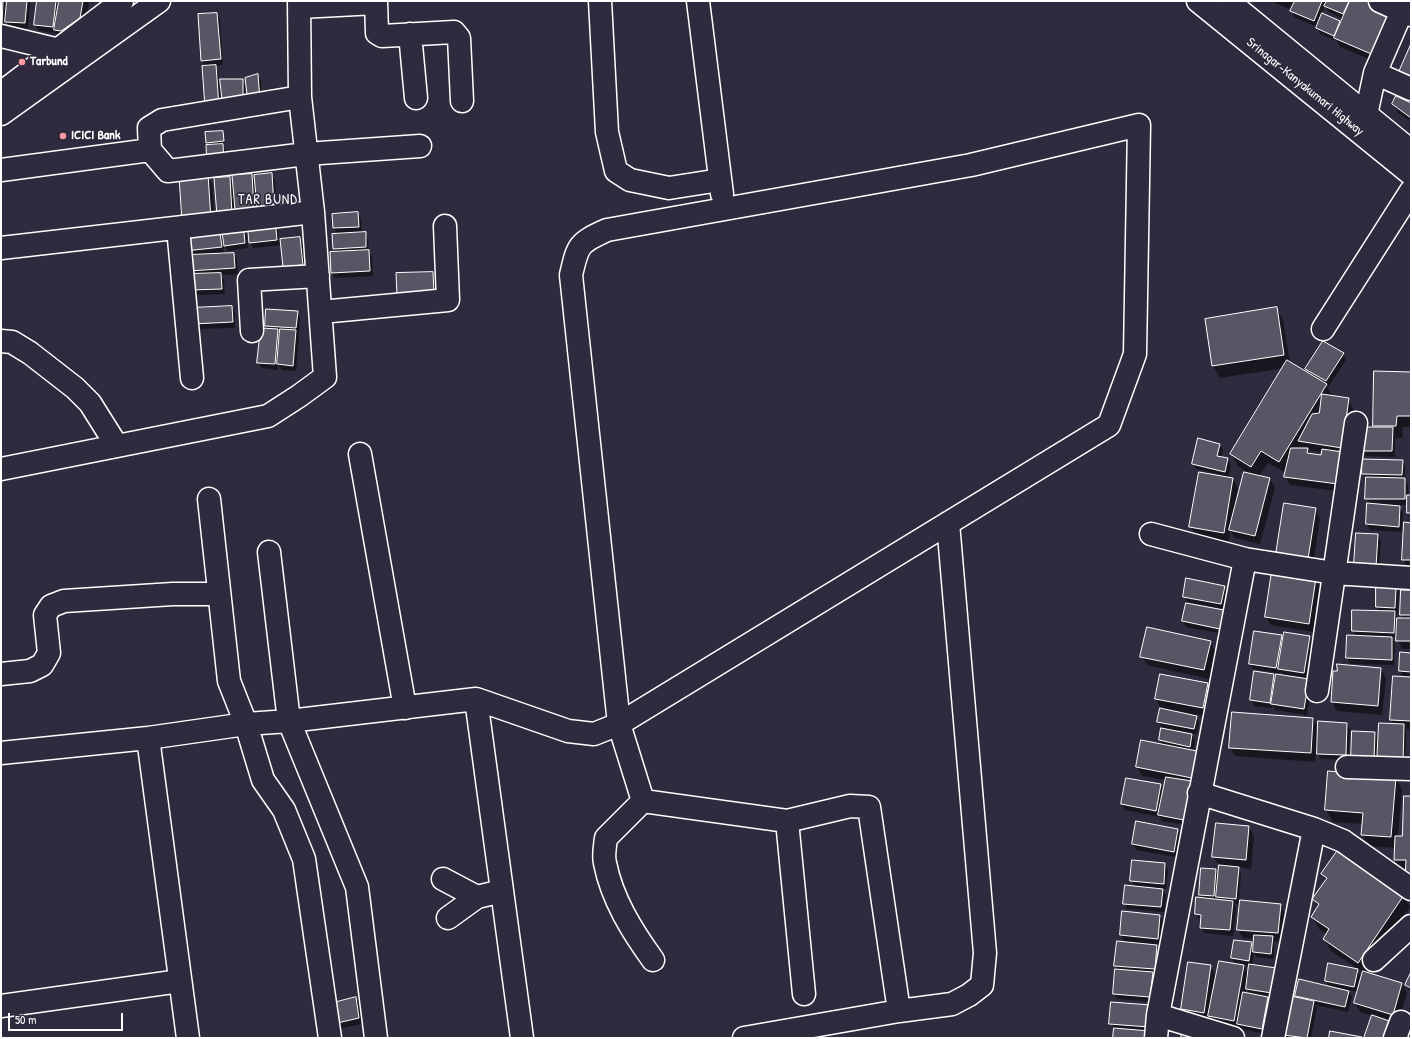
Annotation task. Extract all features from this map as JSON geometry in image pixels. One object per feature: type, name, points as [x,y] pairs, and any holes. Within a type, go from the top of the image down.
[{"type":"main road","points":[[1,114],[159,1]]},
{"type":"main road","points":[[600,1],[607,132],[616,171],[630,180],[669,188],[720,180]]},
{"type":"main road","points":[[698,1],[724,209]]},
{"type":"main road","name":"Srinagar-Kanyakumari Highway","points":[[1198,1],[1411,174]]},
{"type":"main road","name":"Srinagar-Kanyakumari Highway","points":[[1228,1],[1411,151]]},
{"type":"main road","points":[[1366,114],[1375,73],[1406,9],[1380,1]]},
{"type":"main road","points":[[1,470],[268,416],[325,377],[313,212],[300,97],[300,4],[376,2],[377,32],[382,36],[454,32],[459,38],[462,101]]},
{"type":"main road","points":[[1,93],[59,50],[112,5]]},
{"type":"main road","points":[[410,34],[416,98]]},
{"type":"main road","points":[[1,36],[59,50]]},
{"type":"main road","points":[[1375,73],[1411,89]]},
{"type":"main road","points":[[300,97],[162,120],[149,128],[150,150],[168,171],[306,154],[420,146]]},
{"type":"main road","points":[[1,753],[148,738],[246,724],[289,721],[476,699],[568,731],[594,734],[619,724],[1109,425],[1135,354],[1139,125],[971,165],[608,230],[588,238],[578,248],[571,275],[619,724],[643,801]]},
{"type":"main road","points":[[1,170],[150,150]]},
{"type":"main road","points":[[1323,329],[1411,191]]},
{"type":"main road","points":[[1,248],[313,212]]},
{"type":"main road","points":[[321,312],[448,300],[445,226]]},
{"type":"main road","points":[[178,228],[192,378]]},
{"type":"main road","points":[[252,331],[249,280],[318,276]]},
{"type":"main road","points":[[1,341],[12,342],[30,353],[75,388],[90,403],[117,446]]},
{"type":"main road","points":[[1318,691],[1356,423]]},
{"type":"main road","points":[[360,454],[404,708]]},
{"type":"main road","points":[[209,499],[218,594],[229,681],[246,724],[263,780],[284,810],[304,859],[330,1038]]},
{"type":"main road","points":[[744,1038],[899,1010],[952,1004],[969,995],[982,985],[985,953],[948,523]]},
{"type":"main road","points":[[1151,534],[1245,558],[1334,573],[1411,578]]},
{"type":"main road","points":[[269,552],[289,721],[356,887],[376,1038]]},
{"type":"main road","points":[[1156,1038],[1158,1015],[1245,558]]},
{"type":"main road","points":[[1,674],[30,671],[42,665],[49,653],[45,615],[51,606],[64,601],[173,594],[218,594]]},
{"type":"main road","points":[[476,699],[522,1038]]},
{"type":"main road","points":[[148,738],[188,1038]]},
{"type":"main road","points":[[1347,767],[1411,769]]},
{"type":"main road","points":[[1200,793],[1314,829],[1342,840],[1411,889]]},
{"type":"main road","points":[[643,801],[787,821],[850,806],[869,807],[899,1010]]},
{"type":"main road","points":[[643,801],[606,838],[604,862],[615,896],[636,937],[652,960]]},
{"type":"main road","points":[[787,821],[804,994]]},
{"type":"main road","points":[[1273,1038],[1314,829]]},
{"type":"main road","points":[[443,879],[477,897]]},
{"type":"main road","points":[[448,918],[477,897],[502,891]]},
{"type":"main road","points":[[1374,960],[1411,926]]},
{"type":"main road","points":[[1,1006],[180,981]]},
{"type":"main road","points":[[1158,1015],[1234,1038]]},
{"type":"building","points":[[1,1],[3,1],[2,25],[1,25]]},
{"type":"building","points":[[7,1],[27,1],[25,23],[5,22]]},
{"type":"building","points":[[37,1],[56,1],[53,27],[34,25]]},
{"type":"building","points":[[59,1],[83,1],[80,18],[61,31],[54,30]]},
{"type":"building","points":[[1295,1],[1322,1],[1314,21],[1290,11]]},
{"type":"building","points":[[1327,1],[1349,1],[1343,14],[1324,6]]},
{"type":"building","points":[[1350,1],[1372,1],[1395,11],[1376,56],[1334,38]]},
{"type":"building","points":[[217,13],[221,59],[201,61],[198,14]]},
{"type":"building","points":[[1322,13],[1340,21],[1334,36],[1316,28]]},
{"type":"building","points":[[1411,44],[1411,79],[1398,74]]},
{"type":"building","points":[[216,65],[219,107],[205,107],[202,66]]},
{"type":"building","points":[[258,74],[260,100],[248,102],[245,78]]},
{"type":"building","points":[[220,79],[243,79],[243,105],[223,104]]},
{"type":"building","points":[[1396,96],[1411,103],[1411,118],[1392,104]]},
{"type":"building","points":[[223,131],[224,141],[206,143],[205,132]]},
{"type":"building","points":[[223,144],[224,163],[207,165],[206,145]]},
{"type":"building","points":[[272,173],[274,206],[257,207],[254,175]]},
{"type":"building","points":[[208,174],[211,220],[182,222],[179,176]]},
{"type":"building","points":[[252,174],[254,208],[235,210],[232,175]]},
{"type":"building","points":[[230,177],[232,214],[217,216],[214,178]]},
{"type":"building","points":[[358,212],[359,227],[333,228],[332,214]]},
{"type":"building","points":[[275,218],[277,240],[249,243],[247,221]]},
{"type":"building","points":[[243,222],[245,243],[224,246],[221,225]]},
{"type":"building","points":[[219,226],[222,247],[185,251],[183,230]]},
{"type":"building","points":[[366,232],[366,247],[333,249],[332,234]]},
{"type":"building","points":[[300,237],[303,265],[283,267],[280,239]]},
{"type":"building","points":[[369,250],[370,271],[331,273],[330,252]]},
{"type":"building","points":[[234,253],[235,268],[189,271],[189,255]]},
{"type":"building","points":[[433,272],[434,294],[397,296],[396,273]]},
{"type":"building","points":[[221,273],[222,289],[191,290],[190,274]]},
{"type":"building","points":[[232,306],[233,322],[192,324],[191,308]]},
{"type":"building","points":[[1277,307],[1284,355],[1212,366],[1205,319]]},
{"type":"building","points":[[266,309],[298,311],[296,328],[265,326]]},
{"type":"building","points":[[261,328],[278,329],[275,364],[257,363]]},
{"type":"building","points":[[280,329],[296,330],[293,366],[277,364]]},
{"type":"building","points":[[1323,341],[1344,353],[1326,381],[1305,369]]},
{"type":"building","points":[[1287,360],[1327,384],[1279,462],[1261,451],[1251,467],[1230,454]]},
{"type":"building","points":[[1374,371],[1411,372],[1411,416],[1397,416],[1396,426],[1373,426]]},
{"type":"building","points":[[1322,394],[1349,398],[1342,448],[1298,441],[1312,414],[1319,413]]},
{"type":"building","points":[[1362,427],[1393,427],[1392,451],[1362,451]]},
{"type":"building","points":[[1198,438],[1220,444],[1217,456],[1228,458],[1225,472],[1192,464]]},
{"type":"building","points":[[1291,448],[1308,448],[1307,453],[1321,455],[1322,449],[1343,452],[1338,484],[1284,477]]},
{"type":"building","points":[[1362,459],[1403,460],[1402,475],[1362,474]]},
{"type":"building","points":[[1199,472],[1233,478],[1224,533],[1189,527]]},
{"type":"building","points":[[1244,472],[1270,478],[1255,536],[1229,530]]},
{"type":"building","points":[[1366,477],[1405,478],[1405,499],[1365,499]]},
{"type":"building","points":[[1407,495],[1411,495],[1411,513],[1407,513]]},
{"type":"building","points":[[1284,503],[1316,508],[1308,559],[1276,554]]},
{"type":"building","points":[[1367,503],[1400,506],[1399,527],[1366,524]]},
{"type":"building","points":[[1404,522],[1411,523],[1411,560],[1402,560]]},
{"type":"building","points":[[1356,533],[1378,534],[1376,567],[1354,565]]},
{"type":"building","points":[[1272,571],[1316,578],[1309,624],[1265,617]]},
{"type":"building","points":[[1186,578],[1225,586],[1221,604],[1183,597]]},
{"type":"building","points":[[1376,587],[1396,588],[1395,608],[1376,607]]},
{"type":"building","points":[[1401,590],[1411,590],[1411,615],[1400,615]]},
{"type":"building","points":[[1186,603],[1224,610],[1220,629],[1182,621]]},
{"type":"building","points":[[1352,610],[1395,611],[1394,633],[1352,631]]},
{"type":"building","points":[[1397,618],[1411,618],[1411,641],[1396,641]]},
{"type":"building","points":[[1147,627],[1211,641],[1204,670],[1140,657]]},
{"type":"building","points":[[1254,631],[1282,635],[1276,668],[1249,664]]},
{"type":"building","points":[[1284,632],[1310,636],[1304,673],[1278,669]]},
{"type":"building","points":[[1347,635],[1392,637],[1392,660],[1346,658]]},
{"type":"building","points":[[1400,652],[1411,653],[1411,672],[1399,671]]},
{"type":"building","points":[[1337,664],[1381,668],[1378,706],[1331,702],[1333,671],[1337,671]]},
{"type":"building","points":[[1254,671],[1274,674],[1270,703],[1250,700]]},
{"type":"building","points":[[1160,674],[1208,683],[1203,708],[1155,699]]},
{"type":"building","points":[[1276,674],[1309,679],[1304,709],[1271,704]]},
{"type":"building","points":[[1393,676],[1411,677],[1411,721],[1390,720]]},
{"type":"building","points":[[1160,708],[1197,716],[1194,729],[1157,722]]},
{"type":"building","points":[[1232,712],[1313,718],[1311,753],[1229,748]]},
{"type":"building","points":[[1318,721],[1347,723],[1346,755],[1317,754]]},
{"type":"building","points":[[1379,723],[1404,724],[1403,764],[1377,763]]},
{"type":"building","points":[[1161,728],[1192,734],[1190,747],[1159,740]]},
{"type":"building","points":[[1352,731],[1375,732],[1374,760],[1351,759]]},
{"type":"building","points":[[1141,740],[1197,751],[1192,778],[1136,767]]},
{"type":"building","points":[[1328,771],[1396,777],[1391,837],[1361,835],[1363,813],[1325,810]]},
{"type":"building","points":[[1166,777],[1192,781],[1184,820],[1158,815]]},
{"type":"building","points":[[1126,778],[1161,784],[1156,811],[1121,804]]},
{"type":"building","points":[[1404,796],[1411,796],[1411,879],[1405,879],[1406,860],[1394,860],[1395,836],[1402,836]]},
{"type":"building","points":[[1136,821],[1178,829],[1174,852],[1132,844]]},
{"type":"building","points":[[1216,823],[1249,826],[1246,860],[1212,857]]},
{"type":"building","points":[[1338,850],[1404,895],[1358,963],[1323,939],[1329,929],[1311,917],[1319,904],[1312,899],[1327,878],[1321,874]]},
{"type":"building","points":[[1132,860],[1165,863],[1164,884],[1130,881]]},
{"type":"building","points":[[1219,865],[1239,867],[1236,899],[1216,897]]},
{"type":"building","points":[[1201,868],[1216,869],[1214,896],[1199,895]]},
{"type":"building","points":[[1125,885],[1163,889],[1161,907],[1123,904]]},
{"type":"building","points":[[1196,897],[1233,901],[1230,930],[1200,928],[1201,915],[1195,914]]},
{"type":"building","points":[[1240,900],[1281,904],[1278,933],[1237,930]]},
{"type":"building","points":[[1122,911],[1160,915],[1158,939],[1120,935]]},
{"type":"building","points":[[1254,935],[1273,936],[1271,954],[1253,952]]},
{"type":"building","points":[[1234,940],[1252,942],[1249,961],[1231,958]]},
{"type":"building","points":[[1117,941],[1157,945],[1155,969],[1114,966]]},
{"type":"building","points":[[1219,961],[1244,965],[1234,1021],[1208,1016]]},
{"type":"building","points":[[1188,962],[1211,965],[1204,1013],[1181,1009]]},
{"type":"building","points":[[1328,963],[1358,969],[1354,987],[1325,981]]},
{"type":"building","points":[[1249,964],[1276,968],[1272,993],[1246,989]]},
{"type":"building","points":[[1115,969],[1153,972],[1150,997],[1113,994]]},
{"type":"building","points":[[1363,971],[1402,983],[1393,1015],[1354,1003]]},
{"type":"building","points":[[1411,972],[1411,988],[1405,985]]},
{"type":"building","points":[[1299,979],[1349,991],[1345,1007],[1295,996]]},
{"type":"building","points":[[1243,992],[1268,997],[1262,1029],[1237,1024]]},
{"type":"building","points":[[1291,996],[1314,1001],[1307,1038],[1283,1035]]},
{"type":"building","points":[[356,997],[359,1018],[333,1024],[329,1004]]},
{"type":"building","points":[[1111,1002],[1151,1005],[1149,1027],[1109,1024]]},
{"type":"building","points":[[1372,1015],[1395,1023],[1390,1038],[1364,1038]]},
{"type":"building","points":[[1114,1028],[1149,1031],[1149,1038],[1113,1038]]},
{"type":"building","points":[[1183,1028],[1208,1038],[1181,1038]]},
{"type":"building","points":[[1330,1031],[1362,1037],[1362,1038],[1329,1038]]},
{"type":"place","name":"Tarbund","points":[[22,62]]},
{"type":"place","name":"ICICI Bank","points":[[63,136]]},
{"type":"district","name":"TAR BUND","points":[[268,200]]}]
